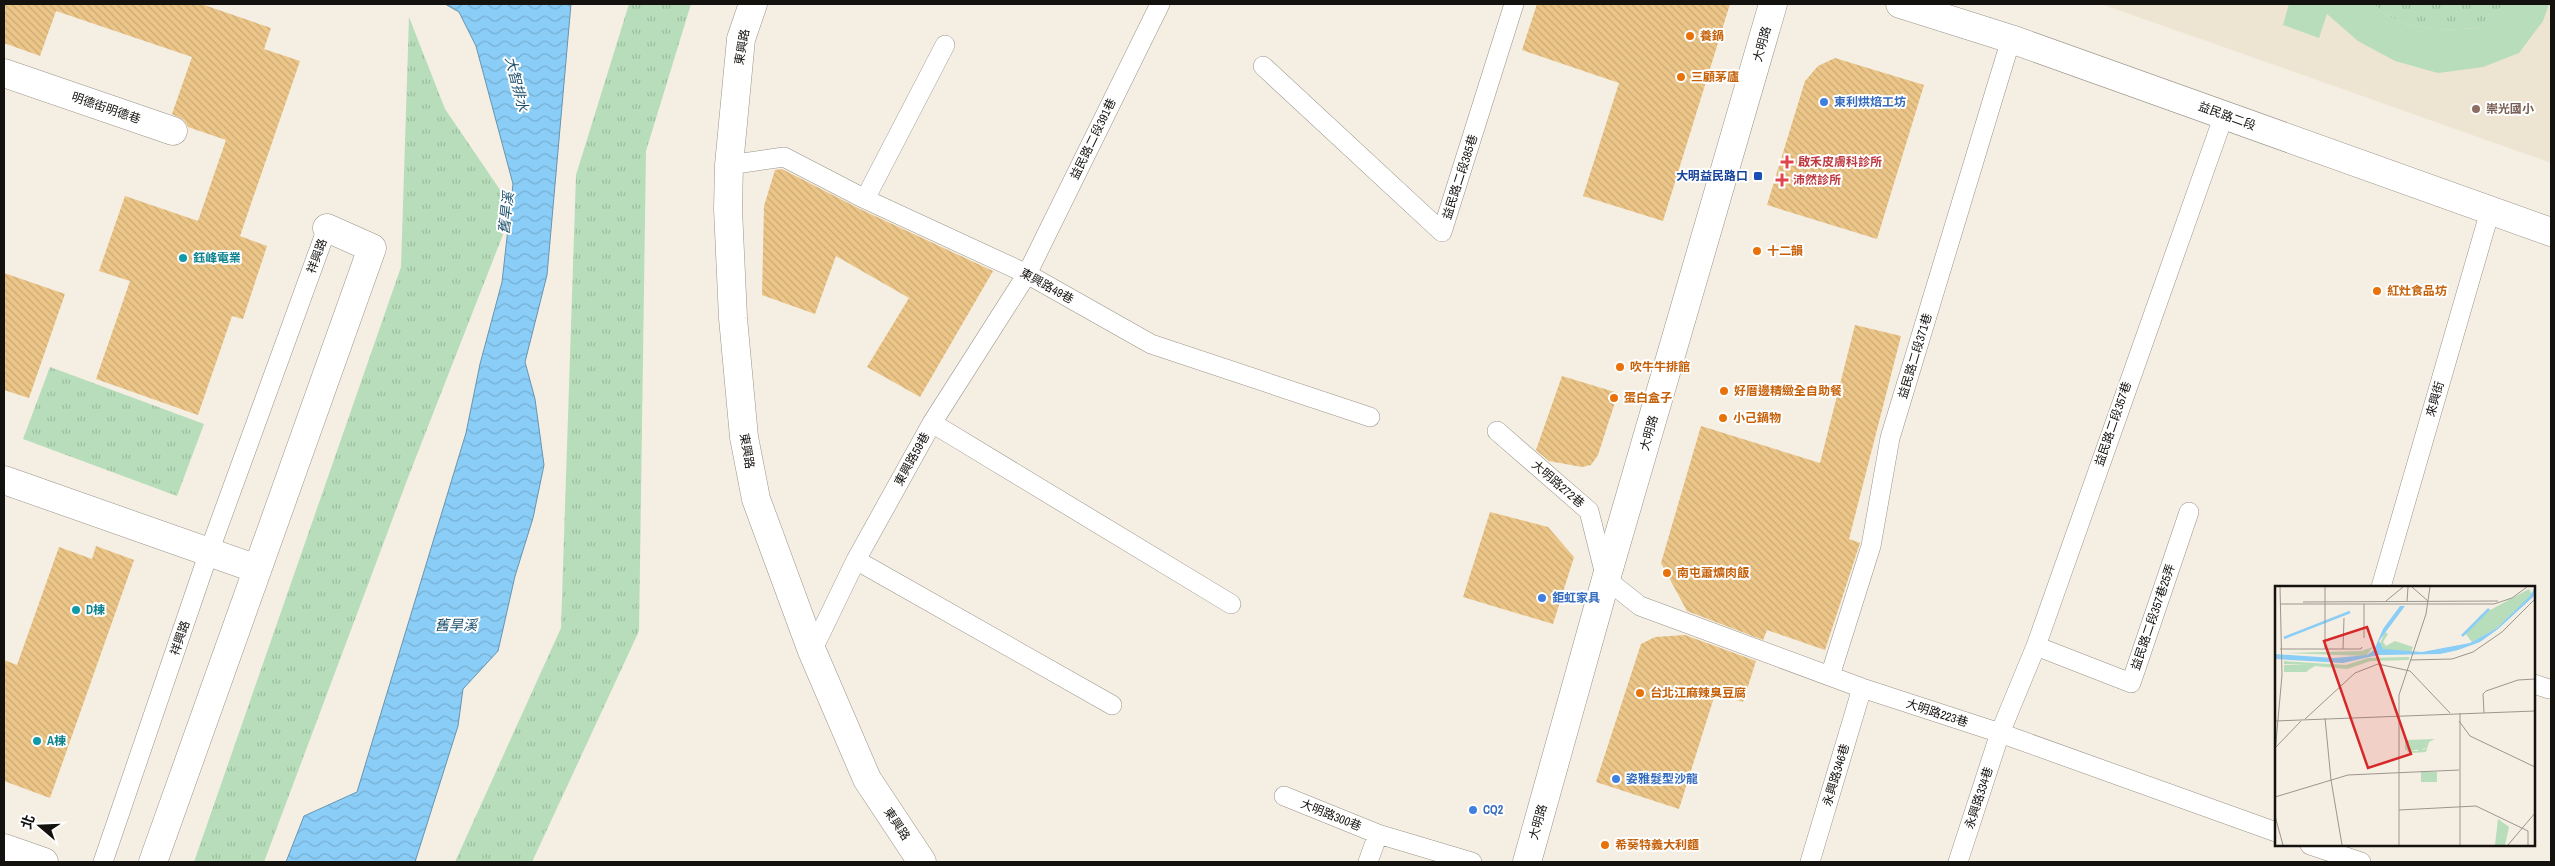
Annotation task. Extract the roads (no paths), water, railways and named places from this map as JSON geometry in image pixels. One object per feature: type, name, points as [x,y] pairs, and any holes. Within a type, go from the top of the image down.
[{"type":"street","name":"東興路","points":[[753,4],[741,39],[729,165],[728,209],[733,318],[744,437],[756,499],[812,651],[867,779],[922,862]]},
{"type":"street","name":"大明路","points":[[1527,862],[1606,579],[1774,4]]},
{"type":"street","name":"益民路二段","points":[[1900,4],[2011,40],[2551,232]]},
{"type":"street","name":"明德街明德巷","points":[[4,73],[173,132]]},
{"type":"street","name":"祥興路","points":[[153,862],[372,248],[327,228]]},
{"type":"street","points":[[4,480],[258,569]]},
{"type":"street","points":[[4,848],[44,862]]},
{"type":"lane","name":"益民路二段391巷","points":[[1026,274],[1160,4]]},
{"type":"lane","name":"益民路二段385巷","points":[[1263,66],[1442,232],[1514,4]]},
{"type":"lane","name":"益民路二段371巷","points":[[1830,676],[1871,546],[1890,438],[2011,40]]},
{"type":"lane","points":[[865,199],[945,45]]},
{"type":"lane","name":"益民路二段357巷","points":[[2000,733],[2036,646],[2224,115]]},
{"type":"lane","name":"東興路49巷","points":[[729,165],[784,157],[865,199],[1026,274],[1151,344],[1370,417]]},
{"type":"lane","name":"來興街","points":[[2381,586],[2490,211]]},
{"type":"lane","name":"祥興路","points":[[103,862],[209,552],[327,228]]},
{"type":"lane","name":"東興路59巷","points":[[812,651],[856,560],[932,423],[1026,274]]},
{"type":"lane","points":[[932,423],[1231,604]]},
{"type":"lane","name":"大明路272巷","points":[[1498,431],[1589,510],[1606,579]]},
{"type":"lane","name":"益民路二段357巷25弄","points":[[2036,646],[2131,683],[2188,512]]},
{"type":"lane","points":[[856,560],[1112,706]]},
{"type":"lane","name":"大明路223巷","points":[[1606,579],[1640,606],[1862,688],[2000,733],[2275,832]]},
{"type":"lane","name":"永興路346巷","points":[[1810,862],[1862,688]]},
{"type":"lane","name":"永興路334巷","points":[[1958,862],[2000,733]]},
{"type":"lane","name":"大明路300巷","points":[[1284,796],[1378,834],[1472,862]]},
{"type":"lane","name":"大明路300巷","points":[[1368,862],[1378,834]]},
{"type":"lane","points":[[2313,846],[2352,861]]},
{"type":"water","name":"舊旱溪","points":[[445,4],[571,4],[547,275],[525,362],[535,399],[544,465],[533,518],[515,576],[498,651],[463,689],[458,726],[415,862],[286,862],[304,816],[357,792],[466,433],[480,364],[502,282],[513,184],[476,46],[459,12]]},
{"type":"place","name":"養鍋","points":[[1690,36]]},
{"type":"place","name":"三顧茅廬","points":[[1681,77]]},
{"type":"place","name":"東利烘焙工坊","points":[[1824,102]]},
{"type":"place","name":"崇光國小","points":[[2476,109]]},
{"type":"place","name":"啟禾皮膚科診所","points":[[1787,162]]},
{"type":"place","name":"大明益民路口","points":[[1758,176]]},
{"type":"place","name":"沛然診所","points":[[1782,180]]},
{"type":"place","name":"十二韻","points":[[1757,251]]},
{"type":"place","name":"鈺峰電業","points":[[183,258]]},
{"type":"place","name":"紅灶食品坊","points":[[2377,291]]},
{"type":"place","name":"吹牛牛排館","points":[[1620,367]]},
{"type":"place","name":"好厝邊精緻全自助餐","points":[[1724,391]]},
{"type":"place","name":"蛋白盒子","points":[[1614,398]]},
{"type":"place","name":"小己鍋物","points":[[1723,418]]},
{"type":"place","name":"南屯蕭爌肉飯","points":[[1667,573]]},
{"type":"place","name":"鉅虹家具","points":[[1542,598]]},
{"type":"place","name":"D棟","points":[[76,610]]},
{"type":"place","name":"台北江麻辣臭豆腐","points":[[1640,693]]},
{"type":"place","name":"A棟","points":[[37,741]]},
{"type":"place","name":"姿雅髮型沙龍","points":[[1616,779]]},
{"type":"place","name":"CQ2","points":[[1473,810]]},
{"type":"place","name":"希葵特義大利麵","points":[[1605,845]]},
{"type":"water label","name":"大智排水","points":[[517,84]]}]
